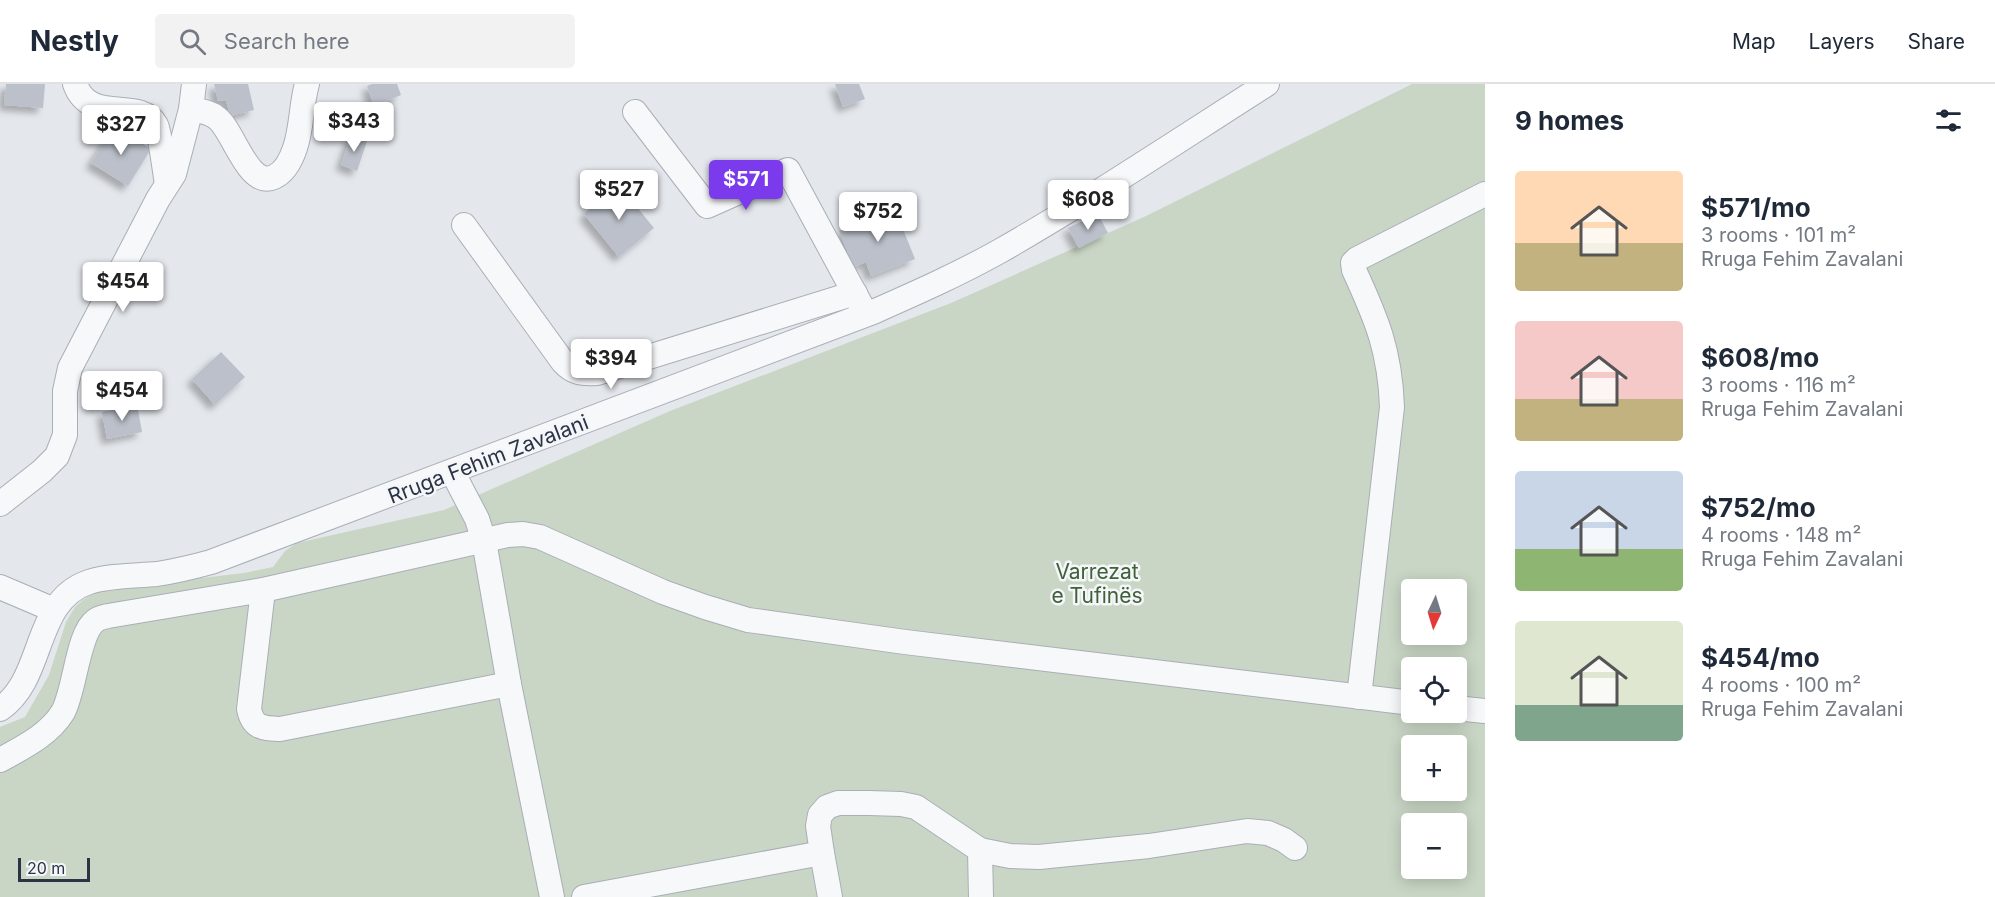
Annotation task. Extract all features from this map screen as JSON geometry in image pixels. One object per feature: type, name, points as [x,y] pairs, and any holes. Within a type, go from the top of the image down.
[{"type":"street","points":[[75,84],[77,92],[90,104],[102,108],[133,111],[146,116],[156,125],[167,184]]},
{"type":"street","points":[[0,504],[42,471],[57,456],[64,435],[65,391],[70,368],[174,174],[191,110],[194,84]]},
{"type":"street","points":[[191,110],[205,112],[216,117],[225,126],[248,167],[259,178],[269,179],[277,176],[287,167],[296,147],[307,84]]},
{"type":"street","name":"Rruga Fehim Zavalani","points":[[0,709],[21,688],[32,667],[54,610],[68,593],[88,582],[111,577],[184,570],[211,562],[867,315],[932,286],[999,252],[1267,84]]},
{"type":"street","points":[[634,112],[707,206],[788,170],[867,315]]},
{"type":"street","points":[[1359,697],[1392,407],[1387,352],[1353,263],[1485,194]]},
{"type":"street","points":[[464,225],[563,362],[570,370],[578,373],[597,373],[855,293]]},
{"type":"street","points":[[453,472],[477,519],[484,541],[509,684],[552,897]]},
{"type":"street","points":[[0,760],[28,745],[62,714],[70,698],[86,632],[95,621],[108,616],[263,590],[523,534],[540,537],[663,592],[748,620],[835,633],[1401,702]]},
{"type":"street","points":[[0,587],[54,610]]},
{"type":"street","points":[[263,590],[249,709],[251,719],[257,725],[267,729],[280,729],[509,684]]},
{"type":"street","points":[[1467,709],[1485,711]]},
{"type":"street","points":[[830,897],[818,826],[820,815],[827,807],[838,803],[869,802],[916,807],[980,850],[1010,856],[1040,857],[1196,841],[1247,831],[1268,833],[1295,848]]},
{"type":"street","points":[[980,850],[981,897]]},
{"type":"street","points":[[584,897],[695,887],[822,853]]},
{"type":"green space","name":"Varrezat e Tufinës","points":[[1412,84],[1485,84],[1485,897],[0,897],[0,727],[25,717],[49,675],[66,622],[75,607],[84,599],[100,590],[244,573],[273,567],[285,551],[297,543],[444,510],[670,411],[951,303],[1144,217]]},
{"type":"building","points":[[6,84],[45,84],[43,108],[4,105]]},
{"type":"building","points":[[214,84],[248,84],[254,110],[230,116],[226,100],[218,101]]},
{"type":"building","points":[[397,84],[401,95],[374,106],[367,86]]},
{"type":"building","points":[[835,84],[859,84],[865,99],[843,107]]},
{"type":"building","points":[[114,126],[151,149],[128,186],[91,163]]},
{"type":"building","points":[[351,136],[367,141],[357,171],[341,165]]},
{"type":"building","points":[[619,185],[654,228],[619,257],[584,214]]},
{"type":"building","points":[[895,209],[915,259],[871,276],[866,262],[854,267],[839,231]]},
{"type":"building","points":[[1098,214],[1108,233],[1079,248],[1068,228]]},
{"type":"building","points":[[221,352],[245,377],[215,405],[192,379]]},
{"type":"building","points":[[137,405],[142,432],[107,439],[102,412]]}]
